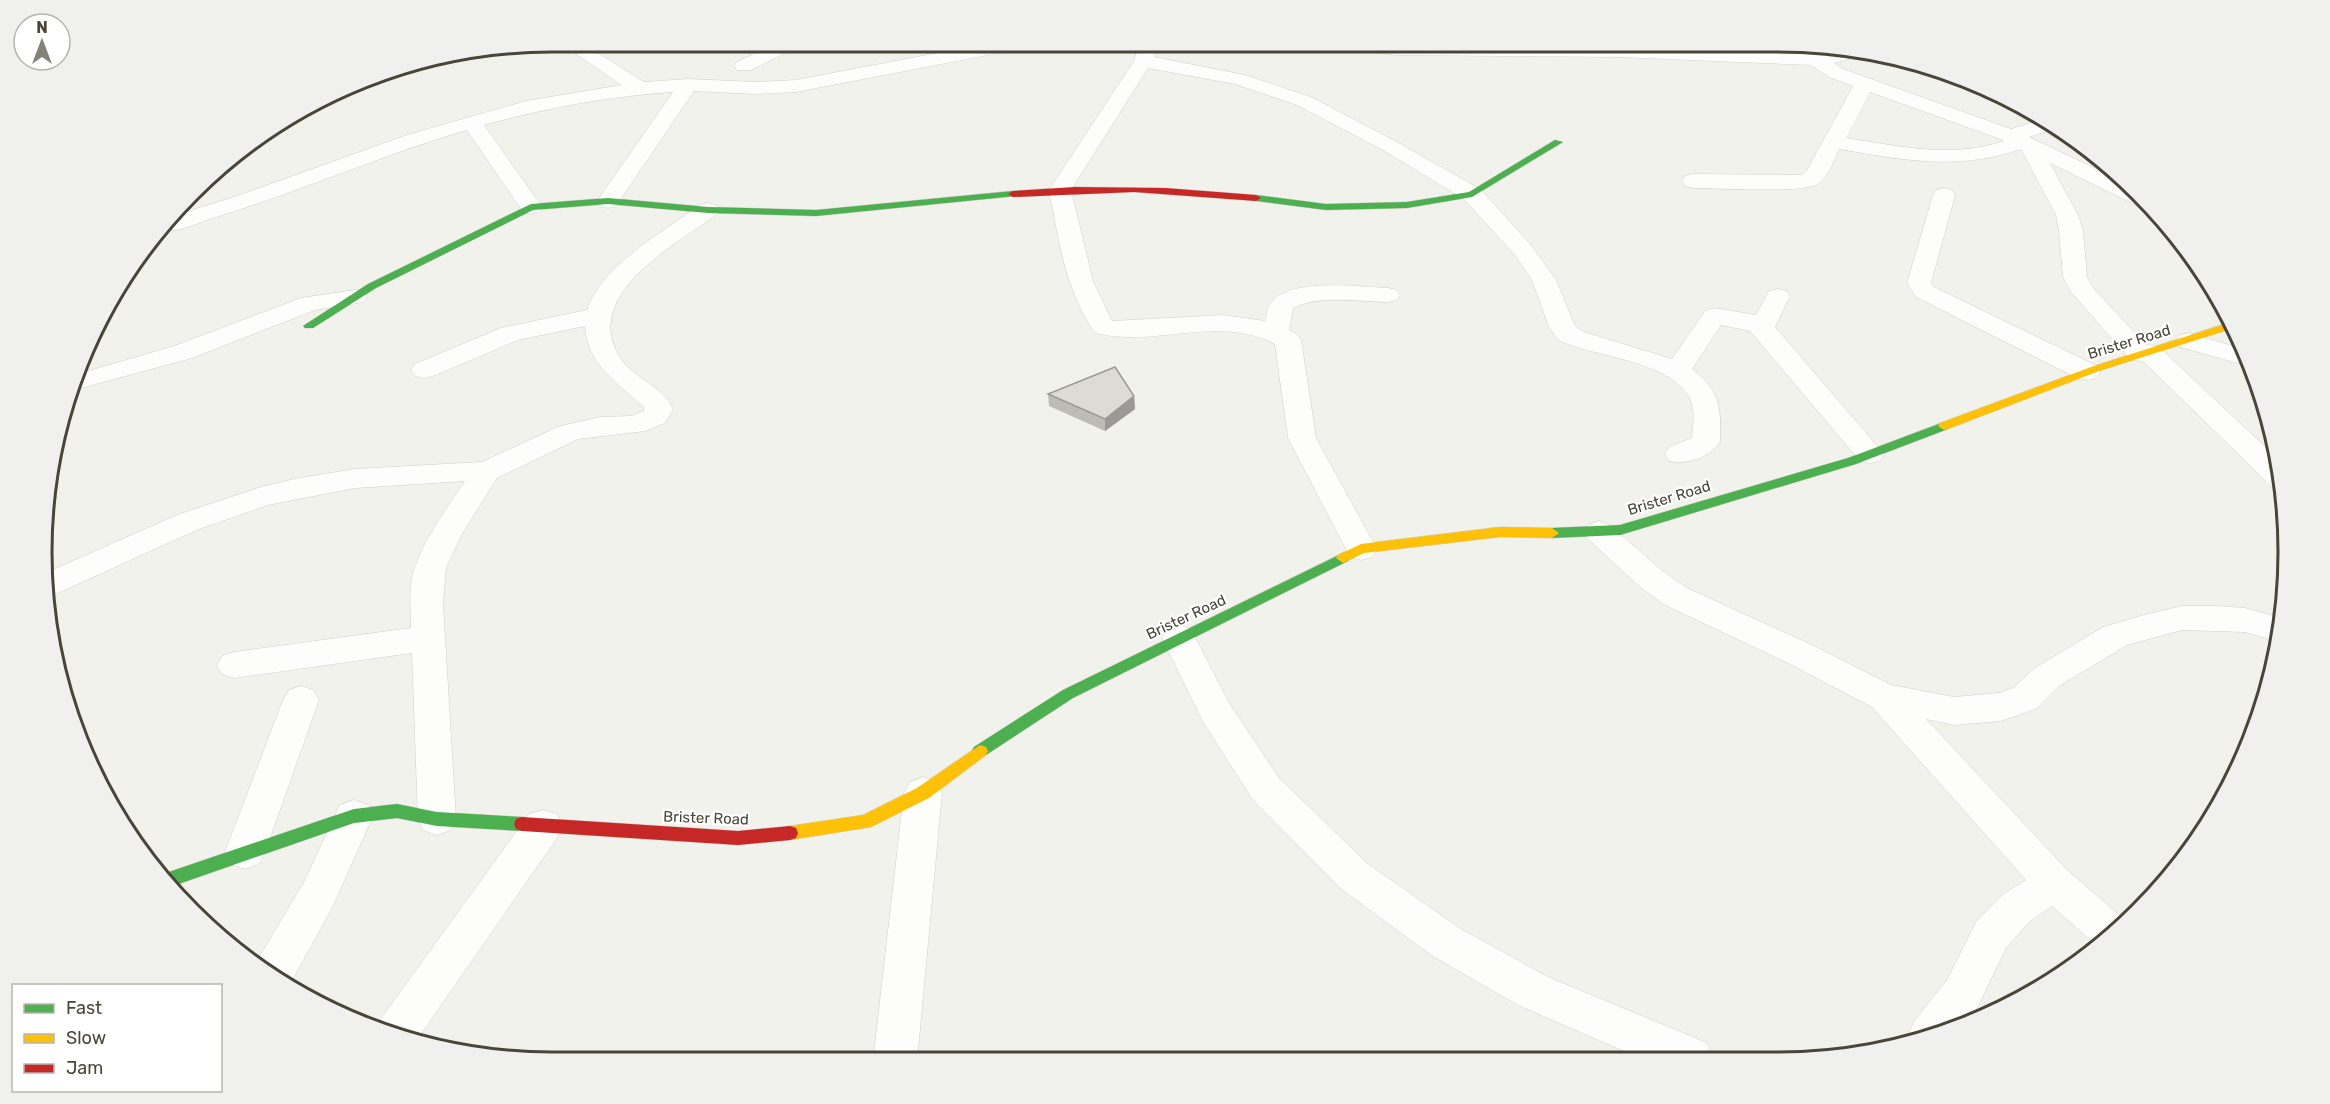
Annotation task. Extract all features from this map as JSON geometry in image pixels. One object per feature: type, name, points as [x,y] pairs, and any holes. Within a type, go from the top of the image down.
[{"type":"street","points":[[583,52],[640,88]]},
{"type":"street","points":[[754,88],[740,58],[760,52]]},
{"type":"street","points":[[177,222],[245,201],[414,139],[526,107],[640,88],[687,85],[754,88],[796,86],[972,52]]},
{"type":"street","points":[[1145,52],[1060,189],[1085,298],[1104,328],[1134,330],[1184,324],[1257,326],[1276,331],[1288,340],[1302,438],[1361,549]]},
{"type":"street","points":[[1149,52],[1276,90],[1304,101],[1388,144],[1472,194],[1523,250],[1544,280],[1562,327],[1567,334],[1586,342],[1674,368],[1699,387],[1707,407],[1706,442],[1679,454]]},
{"type":"street","points":[[1812,54],[1836,73],[1864,84],[2031,135],[2114,183]]},
{"type":"street","points":[[1693,181],[1774,183],[1809,180],[1816,173],[1864,84]]},
{"type":"street","points":[[608,201],[687,85]]},
{"type":"street","points":[[471,122],[531,207]]},
{"type":"street","points":[[2031,135],[2067,215],[2072,231],[2075,277],[2083,292],[2270,469]]},
{"type":"street","points":[[1833,142],[1915,154],[1958,156],[1990,153],[2031,135],[2053,135]]},
{"type":"street","points":[[309,326],[355,297],[531,207],[608,201],[708,210],[816,213],[1060,189],[1179,190],[1326,207],[1362,208],[1407,205],[1472,194],[1558,142]]},
{"type":"street","points":[[1944,195],[1919,283],[1924,292],[2087,372]]},
{"type":"street","points":[[54,583],[118,551],[192,519],[259,498],[335,481],[397,475],[486,471],[570,432],[601,426],[635,425],[655,417],[659,410],[656,403],[609,362],[600,341],[600,306],[624,274],[708,210]]},
{"type":"street","points":[[1276,331],[1281,306],[1294,298],[1317,295],[1388,295]]},
{"type":"street","points":[[1674,368],[1682,366],[1714,316],[1758,324],[1765,322],[1778,296]]},
{"type":"street","points":[[83,381],[191,349],[310,303],[355,297]]},
{"type":"street","points":[[424,370],[510,334],[599,315]]},
{"type":"street","points":[[1758,324],[1870,454]]},
{"type":"street","name":"Brister Road","points":[[174,878],[354,816],[397,811],[437,819],[749,837],[825,829],[865,822],[923,793],[1010,730],[1068,694],[1361,549],[1500,532],[1571,534],[1620,530],[1870,454],[2087,372],[2224,328]]},
{"type":"street","points":[[2189,341],[2237,356]]},
{"type":"street","points":[[437,819],[427,603],[430,568],[447,533],[486,471]]},
{"type":"street","points":[[1599,532],[1631,563],[1675,596],[1884,697],[1954,711],[2000,707],[2025,698],[2047,677],[2115,636],[2144,627],[2182,618],[2217,618],[2245,620],[2271,628]]},
{"type":"street","points":[[234,665],[428,638]]},
{"type":"street","points":[[1179,638],[1216,711],[1266,789],[1354,876],[1446,942],[1533,991],[1676,1052]]},
{"type":"street","points":[[1884,697],[2054,883],[2107,928]]},
{"type":"street","points":[[245,852],[301,700]]},
{"type":"street","points":[[896,1052],[923,793]]},
{"type":"street","points":[[276,968],[318,896],[354,816]]},
{"type":"street","points":[[400,1028],[543,825]]},
{"type":"street","points":[[1937,1025],[1962,994],[1991,935],[2016,908],[2054,883]]},
{"type":"building","points":[[1115,367],[1134,396],[1105,419],[1048,394]]},
{"type":"traffic: fast","points":[[1256,198],[1326,207],[1407,205],[1472,194],[1558,142]]},
{"type":"traffic: fast","points":[[309,326],[372,286],[531,207],[608,201],[708,210],[816,213],[1013,194]]},
{"type":"traffic: fast","points":[[1552,533],[1620,530],[1852,461],[1944,426]]},
{"type":"traffic: fast","points":[[980,751],[1068,694],[1343,558]]},
{"type":"traffic: fast","points":[[174,878],[354,816],[397,811],[437,819],[522,824]]},
{"type":"traffic: slow","points":[[1944,426],[2095,369],[2224,328]]},
{"type":"traffic: slow","points":[[1343,558],[1361,549],[1500,532],[1552,533]]},
{"type":"traffic: slow","points":[[790,833],[865,822],[923,793],[980,751]]},
{"type":"traffic: jam","points":[[1013,194],[1074,190],[1134,190],[1195,192],[1256,198]]},
{"type":"traffic: jam","points":[[522,824],[738,838],[790,833]]}]
